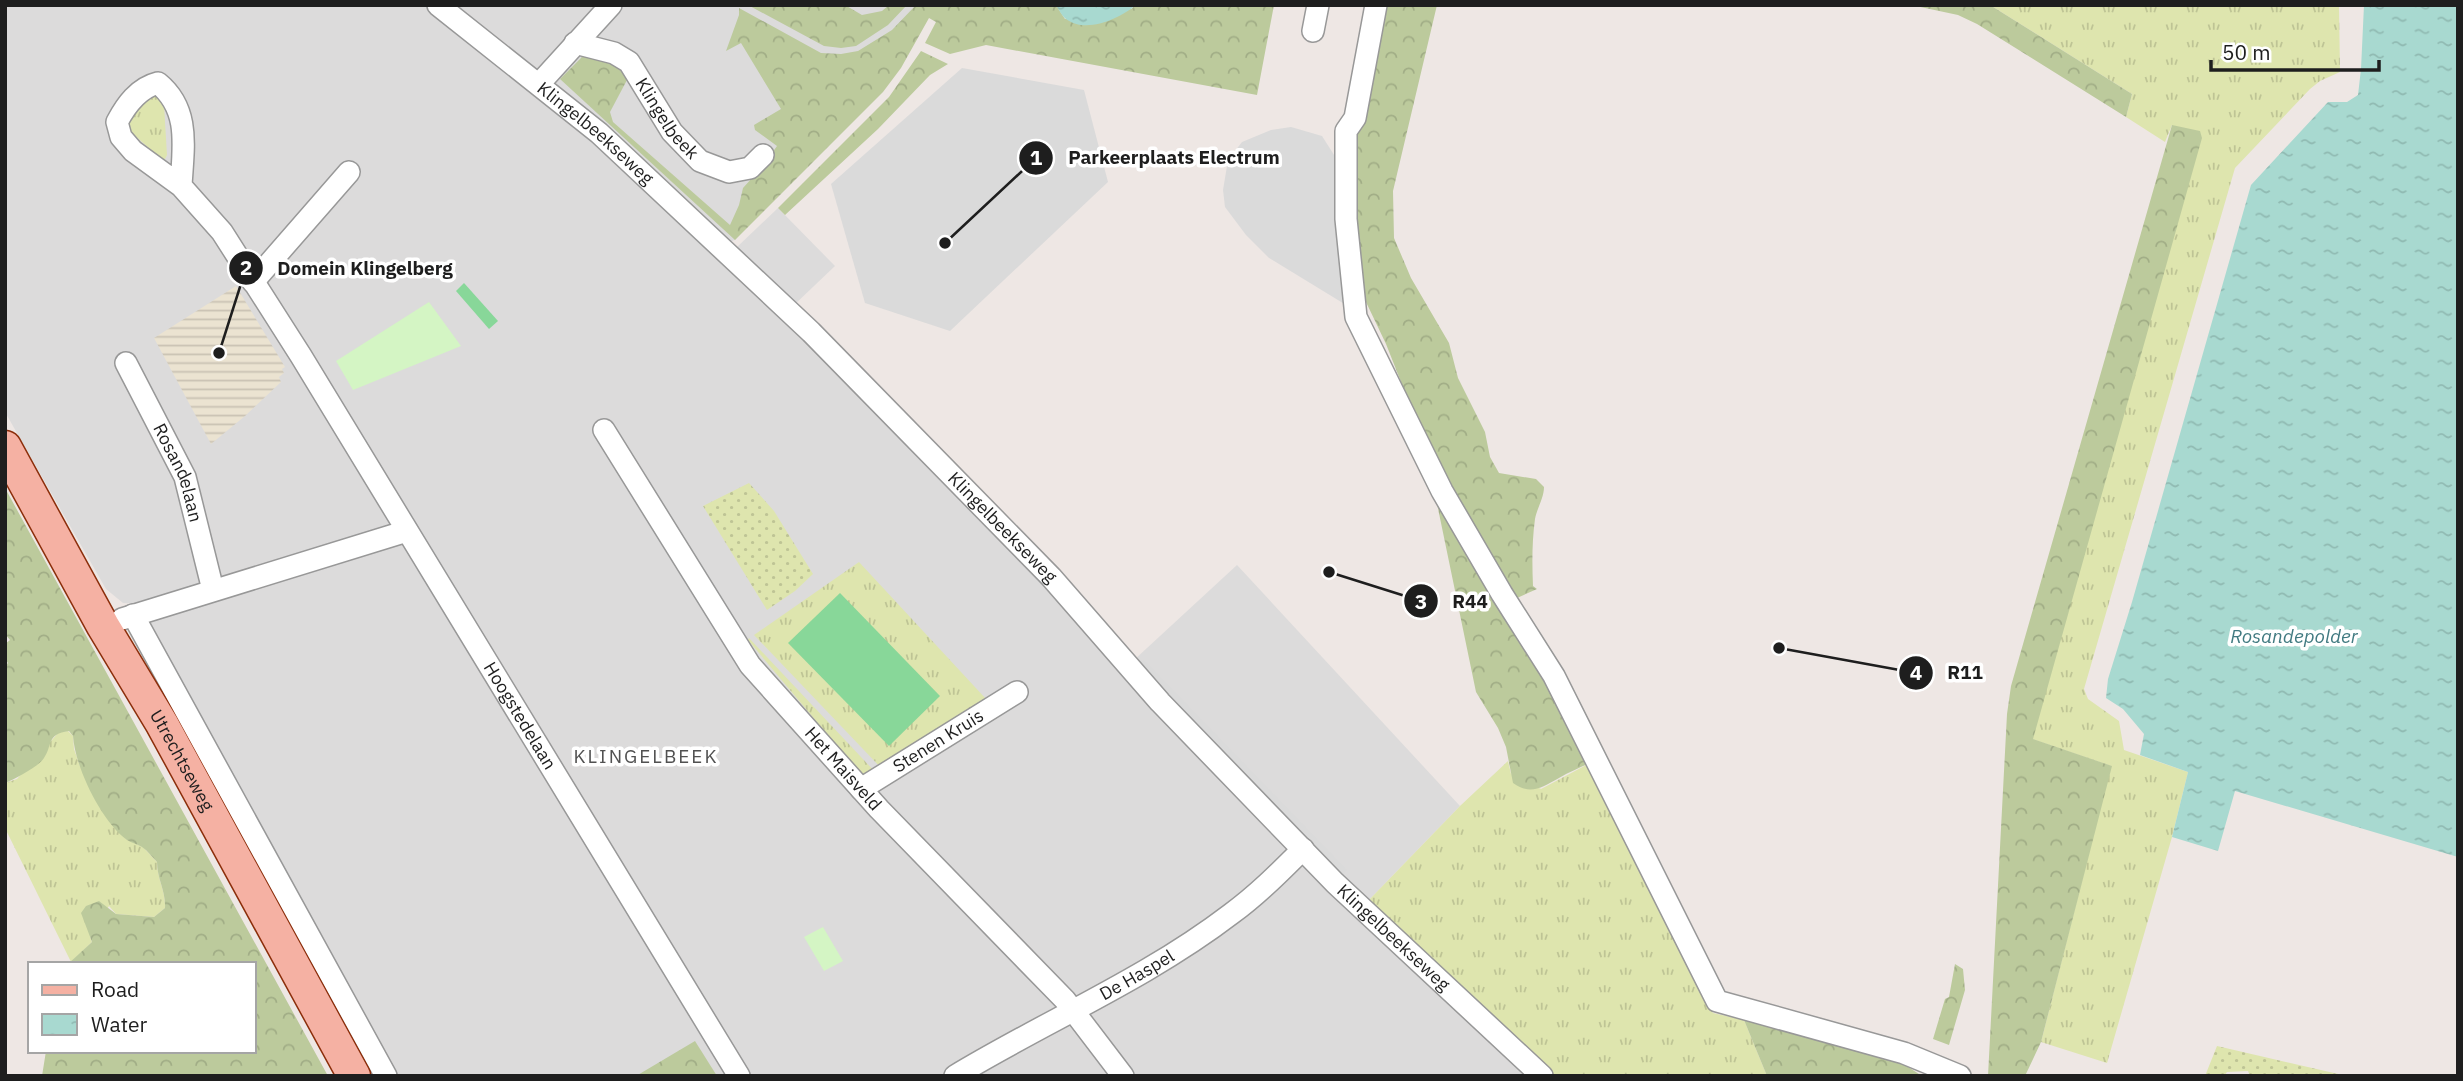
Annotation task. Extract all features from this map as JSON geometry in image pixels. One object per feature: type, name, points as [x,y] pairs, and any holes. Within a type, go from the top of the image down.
[{"type":"main road","name":"Utrechtseweg","points":[[5,447],[103,626],[162,724],[354,1076]]},
{"type":"street","name":"Klingelbeekseweg","points":[[438,5],[599,133],[846,367],[1051,577],[1160,702],[1335,883],[1542,1076]]},
{"type":"street","points":[[539,84],[611,5]]},
{"type":"street","points":[[1313,32],[1318,5]]},
{"type":"street","points":[[1376,5],[1355,118],[1346,131],[1346,219],[1356,317],[1442,491],[1565,697],[1717,1001],[1904,1053],[1958,1075]]},
{"type":"street","name":"Klingelbeek","points":[[575,43],[614,53],[629,62],[672,132],[700,161],[729,172],[750,168],[763,155]]},
{"type":"street","points":[[253,282],[349,172]]},
{"type":"street","name":"Hoogstedelaan","points":[[181,186],[222,232],[301,356],[739,1076]]},
{"type":"street","name":"Rosandelaan","points":[[126,363],[185,477],[214,590]]},
{"type":"street","name":"Het Maisveld","points":[[604,430],[750,665],[860,789],[1005,936],[1074,1011],[1123,1076]]},
{"type":"street","points":[[103,626],[407,531]]},
{"type":"street","name":"Utrechtseweg","points":[[133,615],[386,1076]]},
{"type":"street","name":"Stenen Kruis","points":[[860,789],[1017,692]]},
{"type":"street","name":"De Haspel","points":[[955,1076],[1166,958],[1214,926],[1270,881],[1303,849]]},
{"type":"shaded area","points":[[5,5],[425,5],[588,134],[841,373],[1529,1076],[396,1076],[137,604],[123,603],[106,589],[5,412]]},
{"type":"shaded area","points":[[453,5],[926,5],[880,79],[735,240],[729,242],[576,101],[512,54]]},
{"type":"shaded area","points":[[962,68],[1084,90],[1108,182],[950,331],[865,303],[831,184]]},
{"type":"shaded area","points":[[1291,127],[1322,136],[1336,158],[1351,308],[1269,258],[1246,235],[1225,207],[1223,190],[1228,160],[1242,142],[1271,130]]},
{"type":"shaded area","points":[[778,208],[835,266],[793,306],[736,248]]},
{"type":"shaded area","points":[[236,286],[285,367],[282,369],[284,373],[279,377],[281,382],[211,444],[154,338]]},
{"type":"shaded area","points":[[1237,565],[1460,806],[1368,901],[1134,660]]},
{"type":"shaded area","points":[[1134,660],[1145,661],[1347,870],[1341,876]]},
{"type":"green space","points":[[748,5],[845,5],[862,15],[882,11],[889,5],[907,5],[888,25],[856,46],[841,48],[824,46]]},
{"type":"green space","points":[[916,5],[1056,5],[1065,19],[1131,9],[1136,5],[1274,5],[1257,95],[986,45],[950,54],[925,43],[936,22],[929,18],[901,68],[883,92],[735,240],[560,79],[585,54],[606,57],[616,62],[627,80],[610,112],[613,122],[730,225],[743,188],[777,146],[755,130],[754,125],[781,109],[741,43],[726,51],[739,8],[821,53],[841,54],[858,51],[892,30]]},
{"type":"green space","points":[[1380,5],[1437,5],[1393,191],[1394,238],[1411,278],[1449,343],[1458,378],[1485,432],[1490,457],[1499,473],[1536,479],[1544,487],[1533,536],[1533,586],[1537,589],[1517,598],[1503,591],[1430,455],[1386,344],[1366,302],[1354,238],[1351,152]]},
{"type":"green space","points":[[1911,5],[1990,5],[2132,94],[2126,117],[1977,24],[1958,15]]},
{"type":"green space","points":[[1990,5],[2339,5],[2340,72],[2310,89],[2235,168],[2084,689],[2088,699],[2119,721],[2124,750],[2188,772],[2107,1063],[2041,1042],[2111,766],[2032,739],[2175,231],[2172,125],[2165,142],[2126,117],[2132,94]]},
{"type":"green space","points":[[921,51],[948,64],[930,75],[878,129],[785,215],[778,208],[889,97]]},
{"type":"green space","points":[[156,94],[164,105],[165,159],[160,158],[124,126],[143,101]]},
{"type":"green space","points":[[2172,125],[2200,131],[2202,138],[2033,739],[2112,766],[2041,1042],[2025,1076],[1988,1076],[2007,714],[2011,686]]},
{"type":"green space","points":[[464,283],[498,321],[489,329],[456,291]]},
{"type":"green space","points":[[429,302],[461,346],[353,390],[336,361]]},
{"type":"green space","points":[[749,483],[774,511],[813,574],[795,591],[767,610],[703,506]]},
{"type":"green space","points":[[5,488],[328,1076],[42,1076],[46,1053],[256,1053],[256,962],[70,962],[92,942],[81,913],[86,906],[99,901],[116,914],[154,917],[165,908],[163,890],[157,862],[144,849],[117,831],[99,807],[84,778],[73,736],[69,731],[53,737],[47,753],[37,765],[5,783],[5,666],[8,663],[5,659],[5,644],[10,640],[5,634]]},
{"type":"green space","points":[[1435,494],[1533,659],[1590,763],[1542,787],[1531,790],[1513,783],[1506,747],[1476,692]]},
{"type":"green space","points":[[859,562],[987,700],[883,770],[754,635]]},
{"type":"green space","points":[[840,593],[940,696],[889,746],[788,643]]},
{"type":"green space","points":[[749,638],[877,774],[864,775],[858,771]]},
{"type":"green space","points":[[68,731],[73,736],[80,766],[126,839],[143,847],[157,862],[165,902],[165,908],[154,917],[116,914],[109,906],[90,937],[92,942],[71,962],[5,828],[5,783],[17,779],[59,732]]},
{"type":"green space","points":[[1508,761],[1511,774],[1541,789],[1590,763],[1616,823],[1713,1013],[1744,1020],[1767,1076],[1555,1076],[1368,901],[1460,806]]},
{"type":"green space","points":[[823,927],[843,961],[824,971],[804,937]]},
{"type":"green space","points":[[1955,964],[1963,969],[1965,990],[1949,1045],[1933,1039],[1945,999],[1949,997]]},
{"type":"green space","points":[[1744,1020],[1899,1061],[1922,1076],[1767,1076]]},
{"type":"green space","points":[[695,1041],[717,1076],[636,1076]]},
{"type":"green space","points":[[2217,1046],[2347,1076],[2250,1076],[2248,1071],[2227,1072],[2224,1076],[2205,1076]]},
{"type":"water","points":[[1056,5],[1136,5],[1112,20],[1083,25],[1066,19]]},
{"type":"water","name":"Rosandepolder","points":[[2364,5],[2458,5],[2458,857],[2235,791],[2218,851],[2172,837],[2188,772],[2140,755],[2144,734],[2123,709],[2106,698],[2108,679],[2251,185],[2328,102],[2347,102],[2358,95]]},
{"type":"place","name":"Parkeerplaats Electrum","points":[[945,243]]},
{"type":"place","name":"Domein Klingelberg","points":[[219,353]]},
{"type":"place","name":"R44","points":[[1329,572]]},
{"type":"place","name":"R11","points":[[1779,648]]},
{"type":"district","name":"KLINGELBEEK","points":[[646,756]]}]
